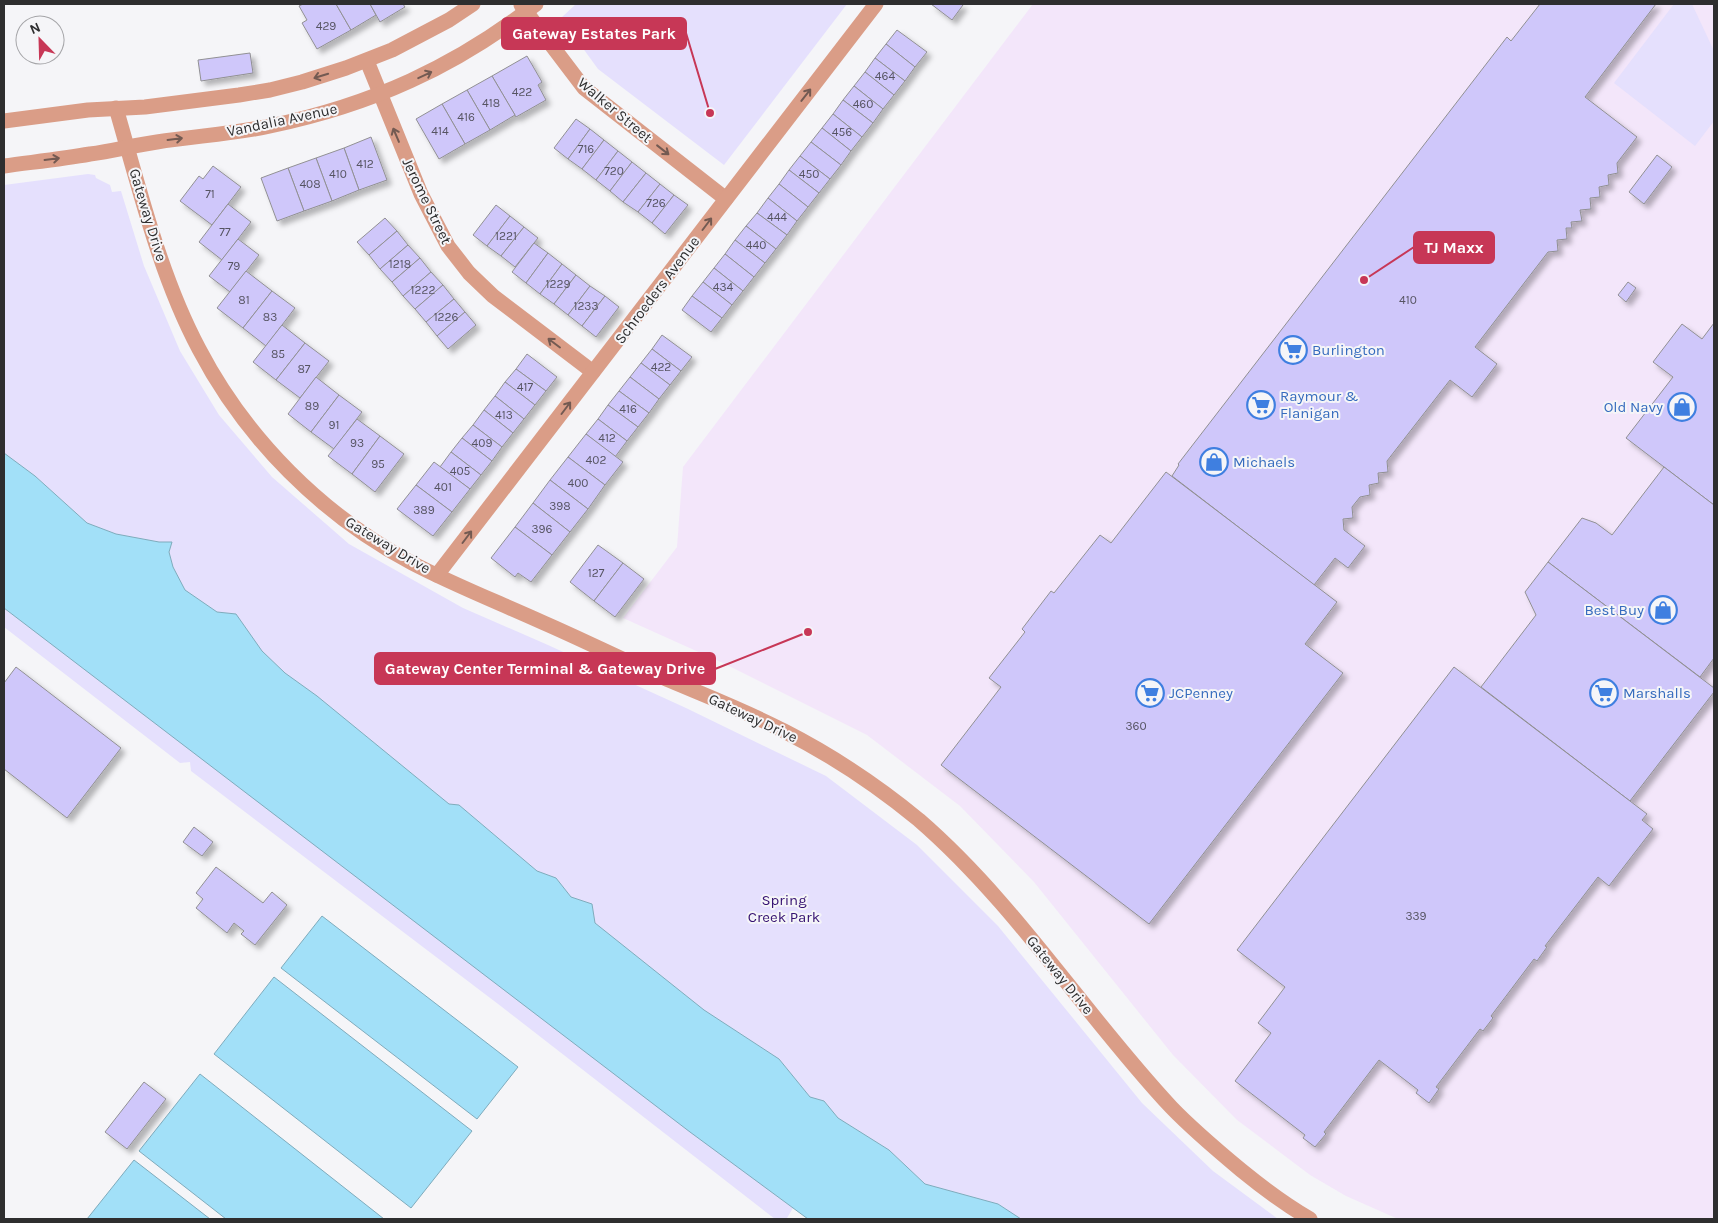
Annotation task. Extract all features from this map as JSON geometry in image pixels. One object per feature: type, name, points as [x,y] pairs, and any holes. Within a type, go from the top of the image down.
[{"type":"street","points":[[4,121],[88,110],[145,107],[270,90],[302,82],[367,61],[418,37],[473,4]]},
{"type":"street","name":"Schroeders Avenue","points":[[436,575],[876,4]]},
{"type":"street","name":"Walker Street","points":[[527,6],[584,88],[726,199]]},
{"type":"street","name":"Vandalia Avenue","points":[[4,166],[88,155],[156,142],[268,126],[329,111],[380,94],[430,72],[485,41],[527,6]]},
{"type":"street","name":"Jerome Street","points":[[367,61],[431,216],[458,260],[493,296],[593,372]]},
{"type":"street","name":"Gateway Drive","points":[[116,108],[175,297],[199,349],[232,403],[249,426],[291,473],[336,513],[383,546],[436,575],[783,730],[812,746],[896,802],[941,840],[985,884],[1123,1052],[1173,1109],[1198,1134],[1250,1178],[1310,1219]]},
{"type":"shaded area","points":[[1033,4],[1714,4],[1714,1219],[1398,1219],[1346,1196],[1310,1175],[1237,1120],[1173,1055],[1034,882],[960,806],[867,735],[723,663],[623,618],[677,547],[683,467]]},
{"type":"green space","points":[[576,4],[847,4],[724,165],[598,69],[561,18]]},
{"type":"green space","points":[[1674,4],[1692,4],[1714,51],[1714,121],[1695,146],[1614,83]]},
{"type":"green space","name":"Spring Creek Park","points":[[88,174],[95,175],[96,178],[110,185],[112,192],[121,191],[144,266],[180,351],[219,415],[272,477],[349,544],[463,608],[686,708],[826,776],[917,845],[998,926],[1142,1103],[1213,1171],[1278,1219],[1021,1219],[998,1204],[925,1184],[889,1150],[838,1118],[824,1101],[810,1097],[779,1059],[704,1010],[595,923],[592,904],[571,897],[556,878],[537,871],[459,805],[449,804],[317,696],[285,673],[262,651],[236,614],[217,612],[185,590],[173,567],[169,552],[172,542],[159,542],[116,534],[87,523],[35,476],[6,455],[4,453],[4,185]]},
{"type":"green space","points":[[4,608],[793,1208],[787,1218],[789,1219],[775,1219],[502,1007],[191,771],[190,762],[180,763],[4,627]]},
{"type":"water","points":[[4,453],[35,476],[87,523],[116,534],[159,542],[172,542],[169,552],[173,567],[185,590],[217,612],[236,614],[262,651],[285,673],[317,696],[449,804],[459,805],[537,871],[556,878],[571,897],[592,904],[595,923],[704,1010],[779,1059],[810,1097],[824,1101],[838,1118],[889,1150],[925,1184],[998,1204],[1021,1219],[808,1219],[690,1132],[4,608]]},
{"type":"water","points":[[322,916],[518,1067],[477,1119],[281,968]]},
{"type":"water","points":[[274,977],[472,1131],[411,1208],[214,1054]]},
{"type":"water","points":[[200,1074],[384,1219],[226,1219],[139,1151]]},
{"type":"water","points":[[134,1160],[210,1219],[87,1219]]},
{"type":"building","points":[[303,4],[336,4],[351,30],[317,49],[302,23],[307,20],[299,6]]},
{"type":"building","points":[[336,4],[370,4],[376,15],[351,30]]},
{"type":"building","points":[[370,4],[403,4],[405,7],[380,22]]},
{"type":"building","points":[[931,4],[961,4],[963,5],[952,20]]},
{"type":"building","points":[[1540,4],[1656,4],[1585,97],[1637,137],[1617,163],[1618,173],[1608,175],[1609,185],[1599,187],[1600,197],[1590,198],[1591,209],[1580,210],[1582,221],[1571,222],[1572,228],[1566,228],[1567,239],[1557,240],[1558,251],[1548,252],[1475,347],[1497,364],[1472,397],[1450,380],[1387,461],[1388,472],[1378,473],[1379,483],[1369,485],[1370,495],[1360,497],[1352,507],[1353,518],[1343,519],[1344,530],[1365,546],[1348,568],[1335,558],[1314,585],[1172,476],[1178,464],[1507,37],[1511,41]]},
{"type":"building","points":[[897,30],[927,52],[915,67],[886,44]]},
{"type":"building","points":[[886,44],[915,67],[905,81],[875,58]]},
{"type":"building","points":[[250,53],[253,73],[201,81],[198,60]]},
{"type":"building","points":[[527,56],[542,82],[538,85],[546,100],[516,117],[492,76]]},
{"type":"building","points":[[875,58],[905,81],[894,95],[865,72]]},
{"type":"building","points":[[865,72],[894,95],[883,109],[854,86]]},
{"type":"building","points":[[492,76],[515,115],[490,130],[467,90]]},
{"type":"building","points":[[854,86],[883,109],[873,123],[843,100]]},
{"type":"building","points":[[467,90],[490,130],[465,144],[442,104]]},
{"type":"building","points":[[843,100],[873,123],[862,137],[833,114]]},
{"type":"building","points":[[442,104],[465,144],[439,159],[416,119]]},
{"type":"building","points":[[833,114],[862,137],[851,151],[822,128]]},
{"type":"building","points":[[576,119],[590,129],[568,159],[554,148]]},
{"type":"building","points":[[822,128],[851,151],[841,165],[811,142]]},
{"type":"building","points":[[590,129],[604,140],[582,169],[568,159]]},
{"type":"building","points":[[371,137],[387,180],[359,190],[344,148]]},
{"type":"building","points":[[604,140],[618,151],[596,180],[582,169]]},
{"type":"building","points":[[811,142],[841,165],[830,179],[800,156]]},
{"type":"building","points":[[344,148],[359,190],[332,201],[316,158]]},
{"type":"building","points":[[618,151],[632,162],[610,191],[596,180]]},
{"type":"building","points":[[1657,155],[1672,167],[1644,204],[1629,192]]},
{"type":"building","points":[[800,156],[830,179],[819,193],[789,170]]},
{"type":"building","points":[[316,158],[332,201],[304,211],[288,168]]},
{"type":"building","points":[[632,162],[646,173],[623,202],[610,191]]},
{"type":"building","points":[[213,166],[241,187],[212,225],[180,201],[199,176],[203,179]]},
{"type":"building","points":[[288,168],[304,211],[277,221],[261,178]]},
{"type":"building","points":[[789,170],[819,193],[808,207],[779,184]]},
{"type":"building","points":[[646,173],[660,184],[638,212],[623,202]]},
{"type":"building","points":[[660,184],[674,195],[652,223],[638,212]]},
{"type":"building","points":[[779,184],[808,207],[797,221],[768,198]]},
{"type":"building","points":[[674,195],[688,205],[665,234],[652,223]]},
{"type":"building","points":[[768,198],[797,221],[787,235],[757,213]]},
{"type":"building","points":[[228,204],[251,222],[222,260],[199,242]]},
{"type":"building","points":[[496,205],[510,216],[487,246],[473,235]]},
{"type":"building","points":[[757,213],[787,235],[776,249],[746,226]]},
{"type":"building","points":[[510,216],[524,227],[501,256],[487,246]]},
{"type":"building","points":[[385,218],[397,231],[369,255],[357,242]]},
{"type":"building","points":[[746,226],[776,249],[765,263],[735,240]]},
{"type":"building","points":[[524,227],[538,238],[515,267],[501,256]]},
{"type":"building","points":[[397,231],[408,245],[380,269],[369,255]]},
{"type":"building","points":[[238,239],[259,255],[230,292],[209,276]]},
{"type":"building","points":[[735,240],[765,263],[754,277],[725,254]]},
{"type":"building","points":[[534,243],[548,253],[526,283],[512,272]]},
{"type":"building","points":[[408,245],[420,258],[392,282],[380,269]]},
{"type":"building","points":[[548,253],[562,264],[540,294],[526,283]]},
{"type":"building","points":[[725,254],[754,277],[743,291],[714,268]]},
{"type":"building","points":[[420,258],[431,272],[403,296],[392,282]]},
{"type":"building","points":[[562,264],[576,275],[554,304],[540,294]]},
{"type":"building","points":[[714,268],[743,291],[732,305],[703,282]]},
{"type":"building","points":[[246,271],[272,291],[243,328],[217,308]]},
{"type":"building","points":[[431,272],[443,285],[415,309],[403,296]]},
{"type":"building","points":[[576,275],[590,286],[568,315],[554,304]]},
{"type":"building","points":[[703,282],[732,305],[722,318],[692,296]]},
{"type":"building","points":[[1628,282],[1636,288],[1626,302],[1618,295]]},
{"type":"building","points":[[443,285],[454,299],[426,322],[415,309]]},
{"type":"building","points":[[590,286],[605,296],[582,326],[568,315]]},
{"type":"building","points":[[272,291],[295,308],[266,346],[243,328]]},
{"type":"building","points":[[605,296],[619,307],[596,337],[582,326]]},
{"type":"building","points":[[692,296],[722,318],[711,332],[682,310]]},
{"type":"building","points":[[454,299],[465,312],[437,336],[426,322]]},
{"type":"building","points":[[465,312],[476,325],[448,349],[437,336]]},
{"type":"building","name":"Old Navy","points":[[1714,323],[1714,505],[1626,438],[1673,377],[1653,362],[1682,324],[1702,339]]},
{"type":"building","points":[[282,325],[305,343],[276,380],[253,362]]},
{"type":"building","points":[[662,335],[692,357],[681,371],[652,349]]},
{"type":"building","points":[[305,343],[329,361],[300,398],[276,380]]},
{"type":"building","points":[[652,349],[681,371],[670,385],[641,363]]},
{"type":"building","points":[[527,354],[557,377],[546,391],[516,369]]},
{"type":"building","points":[[641,363],[670,385],[659,399],[630,377]]},
{"type":"building","points":[[516,369],[546,391],[535,405],[505,382]]},
{"type":"building","points":[[316,377],[339,395],[311,432],[288,414]]},
{"type":"building","points":[[630,377],[659,399],[649,413],[619,391]]},
{"type":"building","points":[[505,382],[535,405],[524,419],[495,396]]},
{"type":"building","points":[[619,391],[649,413],[638,427],[608,405]]},
{"type":"building","points":[[339,395],[362,412],[334,449],[311,432]]},
{"type":"building","points":[[495,396],[524,419],[513,433],[484,410]]},
{"type":"building","points":[[608,405],[638,427],[627,441],[598,419]]},
{"type":"building","points":[[484,410],[513,433],[502,447],[473,425]]},
{"type":"building","points":[[357,419],[380,436],[352,474],[328,456]]},
{"type":"building","points":[[598,419],[627,441],[615,457],[586,434]]},
{"type":"building","points":[[473,425],[502,447],[492,461],[462,438]]},
{"type":"building","points":[[586,434],[623,462],[605,485],[568,457]]},
{"type":"building","points":[[380,436],[404,454],[375,492],[352,474]]},
{"type":"building","points":[[462,438],[492,461],[481,475],[451,452]]},
{"type":"building","points":[[451,452],[481,475],[470,489],[440,467]]},
{"type":"building","points":[[568,457],[605,485],[588,509],[550,480]]},
{"type":"building","points":[[434,462],[470,489],[452,512],[416,485]]},
{"type":"building","name":"Best Buy","points":[[1664,467],[1714,505],[1714,658],[1700,677],[1548,562],[1582,518],[1596,523],[1612,535]]},
{"type":"building","points":[[1166,472],[1337,602],[1305,644],[1343,673],[1149,924],[941,765],[1001,687],[989,678],[1025,632],[1022,629],[1051,591],[1054,593],[1100,535],[1111,543]]},
{"type":"building","points":[[550,480],[588,509],[570,532],[533,503]]},
{"type":"building","points":[[416,485],[452,512],[433,536],[397,509]]},
{"type":"building","points":[[533,503],[570,532],[552,555],[515,527]]},
{"type":"building","points":[[515,527],[552,555],[531,582],[518,573],[515,577],[491,558]]},
{"type":"building","points":[[598,545],[623,563],[594,601],[570,582]]},
{"type":"building","points":[[1548,562],[1714,688],[1714,692],[1630,801],[1481,687],[1536,615],[1525,592]]},
{"type":"building","points":[[623,563],[644,579],[615,617],[594,601]]},
{"type":"building","points":[[16,667],[121,748],[67,818],[4,769],[4,683]]},
{"type":"building","points":[[1454,667],[1647,814],[1642,820],[1653,829],[1609,886],[1598,877],[1545,946],[1547,947],[1537,961],[1534,959],[1491,1016],[1493,1018],[1483,1031],[1480,1029],[1436,1087],[1439,1089],[1429,1103],[1416,1093],[1418,1090],[1379,1060],[1324,1132],[1326,1134],[1315,1147],[1303,1138],[1305,1135],[1235,1081],[1271,1033],[1258,1023],[1285,987],[1237,950]]},
{"type":"building","points":[[194,827],[213,842],[202,856],[183,842]]},
{"type":"building","points":[[216,867],[263,903],[272,892],[287,905],[255,945],[241,934],[244,931],[234,923],[227,933],[196,908],[203,899],[196,893]]},
{"type":"building","points":[[144,1082],[166,1099],[127,1149],[105,1132]]},
{"type":"place","name":"Gateway Estates Park","points":[[710,113]]},
{"type":"place","name":"TJ Maxx","points":[[1364,280]]},
{"type":"place","name":"Burlington","points":[[1293,350]]},
{"type":"place","name":"Raymour & Flanigan","points":[[1261,405]]},
{"type":"place","name":"Old Navy","points":[[1682,407]]},
{"type":"place","name":"Michaels","points":[[1214,462]]},
{"type":"place","name":"Best Buy","points":[[1663,610]]},
{"type":"place","name":"Gateway Center Terminal & Gateway Drive","points":[[808,632]]},
{"type":"place","name":"JCPenney","points":[[1150,693]]},
{"type":"place","name":"Marshalls","points":[[1604,693]]}]
